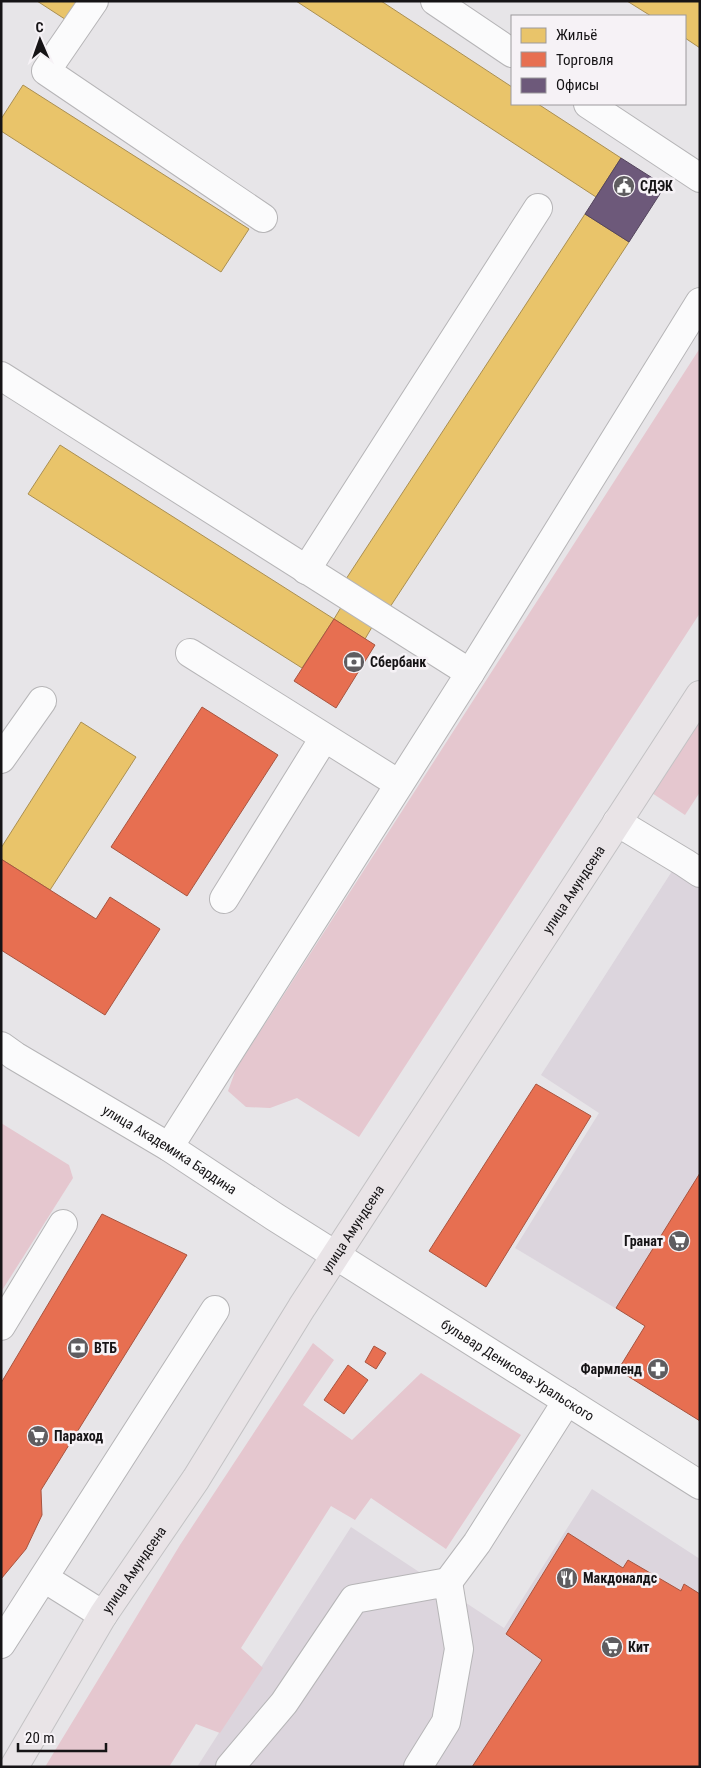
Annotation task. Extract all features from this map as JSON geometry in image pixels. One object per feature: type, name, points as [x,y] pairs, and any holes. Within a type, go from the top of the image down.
[{"type":"main road","name":"улица Амундсена","points":[[14,1767],[103,1616],[196,1479],[336,1255],[700,695]]},
{"type":"street","points":[[94,1],[46,71],[263,218]]},
{"type":"street","points":[[435,1],[511,52]]},
{"type":"street","points":[[590,105],[699,176]]},
{"type":"street","points":[[306,570],[538,208]]},
{"type":"street","points":[[168,1147],[470,673],[700,302]]},
{"type":"street","points":[[1,376],[470,673]]},
{"type":"street","points":[[190,653],[399,784]]},
{"type":"street","points":[[1,759],[42,701]]},
{"type":"street","points":[[224,899],[324,738]]},
{"type":"street","points":[[617,822],[700,873]]},
{"type":"street","name":"улица Академика Бардина","points":[[1,1046],[168,1147],[336,1255]]},
{"type":"street","points":[[1,1326],[63,1224]]},
{"type":"street","name":"бульвар Денисова-Уральского","points":[[336,1255],[700,1485]]},
{"type":"street","points":[[1,1644],[215,1310]]},
{"type":"street","points":[[230,1767],[284,1703],[354,1599],[448,1582],[477,1543],[567,1401]]},
{"type":"street","points":[[44,1578],[103,1616]]},
{"type":"street","points":[[418,1767],[446,1722],[458,1658],[459,1649],[448,1582]]},
{"type":"shaded area","points":[[700,348],[700,613],[359,1137],[297,1098],[270,1108],[246,1107],[228,1091],[236,1069]]},
{"type":"shaded area","points":[[700,712],[700,792],[685,815],[649,791]]},
{"type":"shaded area","name":"Гранат","points":[[685,851],[700,860],[700,1421],[618,1370],[645,1326],[515,1248],[599,1113],[541,1075]]},
{"type":"shaded area","points":[[1,1123],[69,1165],[73,1178],[1,1292]]},
{"type":"shaded area","points":[[313,1343],[334,1360],[303,1405],[352,1440],[421,1373],[521,1435],[446,1549],[371,1498],[355,1520],[331,1506],[241,1648],[263,1668],[220,1733],[196,1724],[169,1767],[45,1767],[180,1545]]},
{"type":"shaded area","name":"Кит","points":[[592,1489],[700,1559],[700,1767],[197,1767],[351,1527],[504,1628]]},
{"type":"building: Жильё","points":[[37,1],[89,1],[74,25]]},
{"type":"building: Жильё","points":[[296,1],[381,1],[511,86],[511,105],[540,105],[621,158],[596,197]]},
{"type":"building: Жильё","points":[[627,1],[700,1],[700,48],[686,39],[686,15],[649,15]]},
{"type":"building: Жильё","points":[[23,85],[249,229],[221,272],[1,131],[1,119]]},
{"type":"building: Жильё","points":[[585,214],[629,242],[390,607],[346,579]]},
{"type":"building: Жильё","points":[[60,445],[334,619],[302,668],[28,494]]},
{"type":"building: Жильё","points":[[355,584],[385,605],[365,639],[334,619]]},
{"type":"building: Жильё","points":[[81,722],[136,757],[50,890],[1,859],[1,848]]},
{"type":"building: Торговля","points":[[334,619],[375,645],[336,708],[294,681]]},
{"type":"building: Торговля","points":[[202,707],[278,755],[187,896],[111,847]]},
{"type":"building: Торговля","points":[[1,859],[96,919],[110,897],[160,929],[105,1015],[1,950]]},
{"type":"building: Торговля","points":[[536,1084],[591,1116],[486,1287],[429,1251]]},
{"type":"building: Торговля","name":"Гранат","points":[[700,1173],[700,1421],[618,1370],[645,1326],[616,1308]]},
{"type":"building: Торговля","name":"Параход","points":[[102,1214],[187,1255],[41,1490],[42,1515],[26,1549],[1,1579],[1,1383]]},
{"type":"building: Торговля","points":[[374,1346],[386,1353],[376,1369],[365,1362]]},
{"type":"building: Торговля","points":[[348,1365],[368,1380],[344,1414],[324,1400]]},
{"type":"building: Торговля","name":"Кит","points":[[568,1533],[623,1568],[628,1560],[681,1591],[684,1584],[700,1594],[700,1767],[472,1767],[542,1660],[506,1634]]},
{"type":"building: Офисы","points":[[621,158],[665,186],[629,242],[585,214]]},
{"type":"place","name":"СДЭК","points":[[624,186]]},
{"type":"place","name":"Сбербанк","points":[[354,662]]},
{"type":"place","name":"Гранат","points":[[679,1241]]},
{"type":"place","name":"ВТБ","points":[[78,1348]]},
{"type":"place","name":"Фармленд","points":[[658,1369]]},
{"type":"place","name":"Параход","points":[[38,1436]]},
{"type":"place","name":"Макдоналдс","points":[[567,1578]]},
{"type":"place","name":"Кит","points":[[612,1647]]}]
